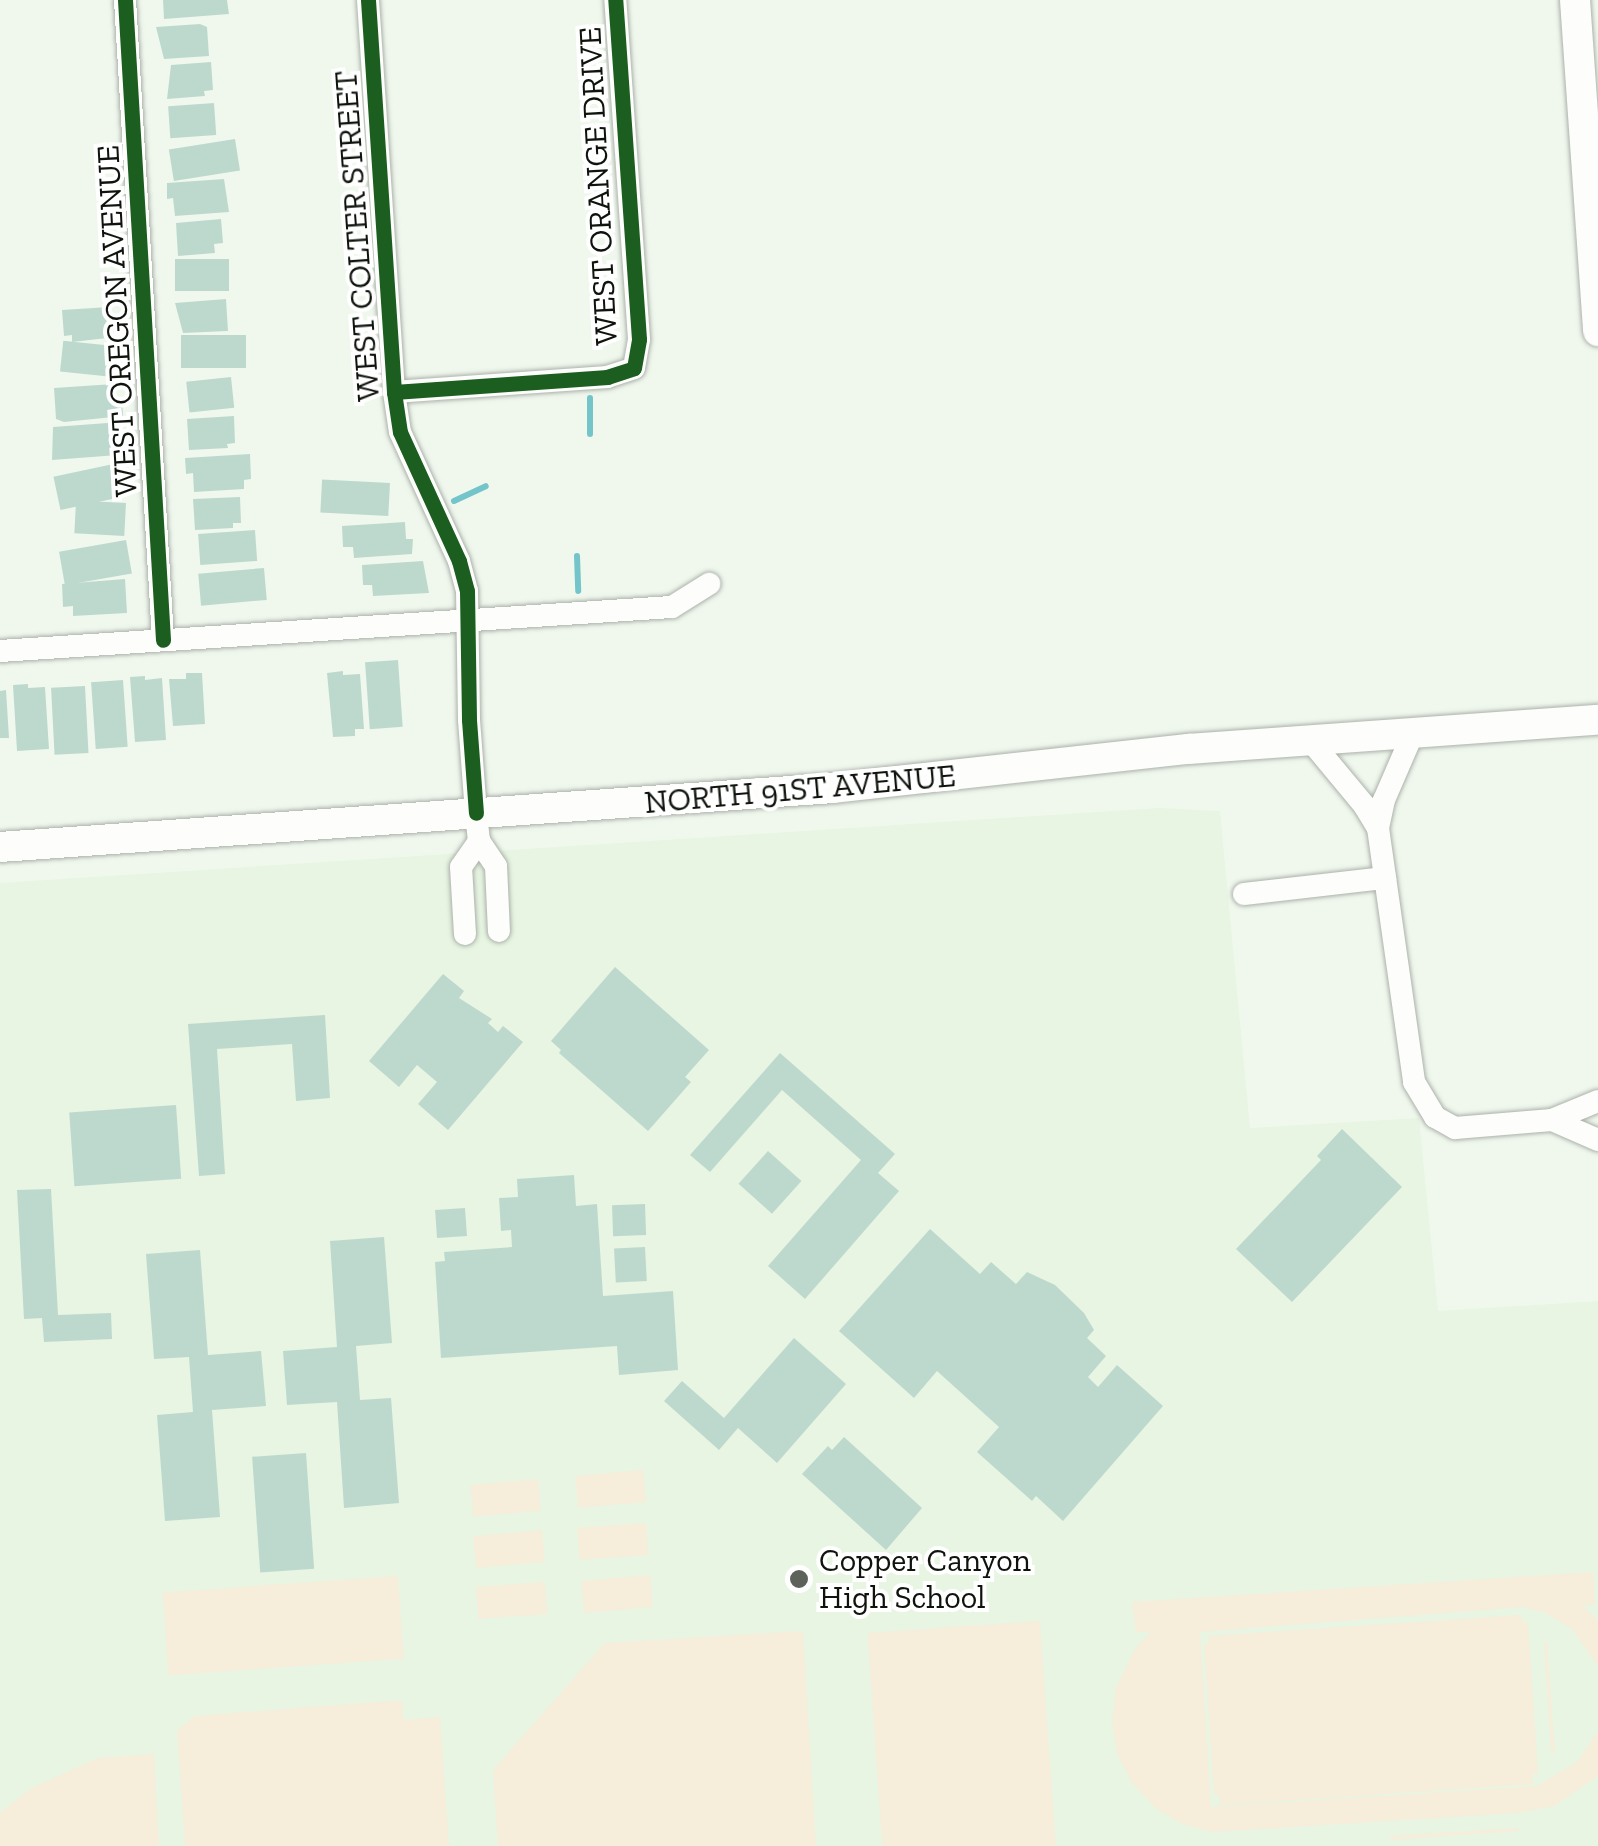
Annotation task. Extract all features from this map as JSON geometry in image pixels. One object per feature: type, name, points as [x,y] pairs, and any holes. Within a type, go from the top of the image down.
[{"type":"main road","points":[[1575,0],[1592,168],[1598,330]]},
{"type":"main road","name":"NORTH 91ST AVENUE","points":[[0,846],[478,827],[1310,740],[1598,720]]},
{"type":"street","name":"WEST OREGON AVENUE","points":[[125,0],[164,640]]},
{"type":"street","name":"WEST COLTER STREET","points":[[368,0],[394,392],[400,432],[459,561],[469,622],[469,720],[478,827]]},
{"type":"street","name":"WEST ORANGE DRIVE","points":[[394,392],[607,377],[634,368],[639,339],[615,0]]},
{"type":"street","points":[[0,651],[672,607],[709,584]]},
{"type":"street","points":[[1413,733],[1384,800],[1378,828],[1414,1082],[1435,1117],[1455,1128],[1552,1120],[1598,1101]]},
{"type":"street","points":[[1310,740],[1364,804],[1378,828]]},
{"type":"street","points":[[478,827],[496,866],[499,931]]},
{"type":"street","points":[[464,934],[461,868],[478,827]]},
{"type":"street","points":[[1244,894],[1385,878]]},
{"type":"street","points":[[1552,1120],[1598,1140]]},
{"type":"shaded area","name":"Copper Canyon High School","points":[[1159,808],[1220,811],[1250,1128],[1419,1118],[1438,1311],[1598,1301],[1598,1846],[0,1846],[0,883]]},
{"type":"shaded area","points":[[643,1470],[646,1502],[578,1508],[575,1476]]},
{"type":"shaded area","points":[[538,1479],[541,1511],[473,1517],[470,1485]]},
{"type":"shaded area","points":[[646,1523],[648,1555],[579,1560],[577,1528]]},
{"type":"shaded area","points":[[542,1530],[545,1562],[476,1568],[473,1536]]},
{"type":"shaded area","points":[[1593,1572],[1595,1604],[1583,1606],[1598,1621],[1598,1666],[1572,1629],[1544,1612],[1522,1607],[1200,1632],[1211,1807],[1537,1786],[1577,1762],[1598,1731],[1598,1776],[1554,1806],[1517,1813],[1212,1832],[1182,1824],[1157,1809],[1132,1783],[1117,1753],[1112,1722],[1116,1688],[1135,1649],[1151,1632],[1136,1632],[1132,1602]]},
{"type":"shaded area","points":[[650,1575],[653,1607],[584,1613],[581,1581]]},
{"type":"shaded area","points":[[398,1576],[404,1659],[168,1675],[163,1592]]},
{"type":"shaded area","points":[[545,1582],[547,1614],[478,1619],[476,1587]]},
{"type":"shaded area","points":[[1521,1615],[1522,1622],[1528,1622],[1538,1773],[1532,1774],[1533,1784],[1220,1805],[1219,1795],[1214,1795],[1204,1644],[1209,1643],[1208,1636]]},
{"type":"shaded area","points":[[1040,1621],[1056,1846],[882,1846],[867,1633]]},
{"type":"shaded area","points":[[803,1631],[816,1846],[498,1846],[493,1770],[605,1643]]},
{"type":"shaded area","points":[[1547,1642],[1555,1753],[1551,1753]]},
{"type":"shaded area","points":[[402,1700],[403,1720],[440,1717],[449,1846],[185,1846],[177,1731],[194,1716]]},
{"type":"shaded area","points":[[154,1754],[159,1846],[0,1846],[0,1813],[32,1788],[98,1758]]},
{"type":"shaded area","points":[[1518,1828],[1519,1831],[1391,1840],[1391,1836]]},
{"type":"building","points":[[163,0],[227,0],[229,14],[164,19]]},
{"type":"building","points":[[156,27],[207,27],[209,56],[164,59]]},
{"type":"building","points":[[211,62],[213,90],[204,91],[205,96],[167,99],[171,65]]},
{"type":"building","points":[[214,103],[216,135],[170,138],[168,106]]},
{"type":"building","points":[[235,139],[240,171],[174,181],[169,149]]},
{"type":"building","points":[[224,179],[229,212],[175,216],[173,198],[167,199],[167,183]]},
{"type":"building","points":[[221,219],[223,243],[214,244],[215,253],[178,256],[176,223]]},
{"type":"building","points":[[175,259],[229,259],[229,291],[175,291]]},
{"type":"building","points":[[226,299],[228,331],[183,333],[175,303]]},
{"type":"building","points":[[109,307],[116,337],[72,342],[72,335],[64,336],[62,310]]},
{"type":"building","points":[[181,335],[246,335],[246,368],[181,368]]},
{"type":"building","points":[[63,341],[114,346],[111,377],[60,371]]},
{"type":"building","points":[[231,377],[234,408],[189,413],[186,382]]},
{"type":"building","points":[[114,384],[115,399],[122,398],[123,416],[64,422],[56,419],[54,388]]},
{"type":"building","points":[[234,416],[235,443],[227,444],[228,448],[189,450],[187,419]]},
{"type":"building","points":[[121,422],[121,429],[116,430],[118,455],[52,460],[53,427]]},
{"type":"building","points":[[250,454],[251,479],[244,480],[244,489],[194,492],[193,473],[186,474],[185,458]]},
{"type":"building","points":[[118,463],[125,496],[61,510],[53,477]]},
{"type":"building","points":[[322,479],[390,483],[388,516],[320,512]]},
{"type":"building","points":[[240,497],[241,523],[233,523],[233,528],[195,530],[193,499]]},
{"type":"building","points":[[76,500],[126,503],[124,536],[74,533]]},
{"type":"building","points":[[405,522],[406,539],[413,539],[412,554],[354,558],[353,547],[343,547],[342,526]]},
{"type":"building","points":[[255,530],[257,561],[200,565],[198,534]]},
{"type":"building","points":[[126,540],[132,573],[65,585],[59,552]]},
{"type":"building","points":[[423,561],[429,593],[373,596],[372,585],[363,585],[362,565]]},
{"type":"building","points":[[264,568],[267,600],[201,606],[198,574]]},
{"type":"building","points":[[125,579],[127,613],[73,616],[73,606],[63,607],[62,584]]},
{"type":"building","points":[[398,660],[403,727],[370,729],[365,662]]},
{"type":"building","points":[[343,671],[343,675],[360,674],[364,729],[355,729],[355,736],[333,737],[327,673]]},
{"type":"building","points":[[186,673],[202,673],[205,724],[173,726],[169,679],[186,679]]},
{"type":"building","points":[[145,676],[145,680],[162,678],[166,740],[135,742],[130,677]]},
{"type":"building","points":[[123,680],[128,747],[96,749],[91,682]]},
{"type":"building","points":[[28,684],[28,688],[45,687],[49,749],[17,751],[13,685]]},
{"type":"building","points":[[85,686],[89,753],[55,755],[51,688]]},
{"type":"building","points":[[6,690],[9,738],[0,738],[0,691]]},
{"type":"building","points":[[615,967],[709,1050],[685,1077],[691,1082],[648,1131],[559,1053],[561,1050],[551,1041]]},
{"type":"building","points":[[443,974],[464,991],[459,998],[492,1019],[488,1023],[498,1032],[503,1026],[523,1042],[448,1130],[418,1104],[437,1082],[417,1065],[399,1087],[369,1061]]},
{"type":"building","points":[[325,1015],[330,1098],[296,1101],[292,1044],[217,1049],[225,1174],[199,1176],[188,1024]]},
{"type":"building","points":[[780,1053],[895,1154],[878,1173],[899,1191],[805,1299],[768,1266],[861,1160],[782,1090],[710,1172],[690,1155]]},
{"type":"building","points":[[176,1105],[181,1179],[74,1186],[69,1112]]},
{"type":"building","points":[[1342,1129],[1402,1187],[1292,1302],[1236,1249],[1321,1160],[1317,1156]]},
{"type":"building","points":[[768,1151],[801,1181],[772,1214],[739,1184]]},
{"type":"building","points":[[574,1175],[576,1206],[597,1204],[603,1296],[673,1291],[678,1370],[619,1375],[617,1346],[441,1358],[435,1262],[445,1261],[444,1252],[512,1247],[511,1230],[501,1231],[499,1198],[518,1197],[517,1179]]},
{"type":"building","points":[[51,1189],[58,1315],[111,1313],[112,1339],[44,1342],[42,1318],[24,1319],[17,1190]]},
{"type":"building","points":[[645,1204],[646,1235],[613,1236],[612,1205]]},
{"type":"building","points":[[465,1208],[467,1236],[437,1238],[435,1210]]},
{"type":"building","points":[[930,1229],[980,1274],[991,1262],[1016,1284],[1027,1272],[1055,1285],[1084,1313],[1094,1330],[1087,1338],[1106,1356],[1088,1377],[1098,1387],[1117,1365],[1163,1406],[1063,1521],[1036,1496],[1032,1501],[977,1452],[999,1427],[937,1371],[914,1398],[839,1331]]},
{"type":"building","points":[[384,1237],[392,1343],[356,1346],[360,1400],[391,1398],[399,1503],[344,1508],[337,1402],[287,1405],[283,1351],[337,1347],[330,1241]]},
{"type":"building","points":[[645,1247],[647,1281],[616,1283],[614,1249]]},
{"type":"building","points":[[200,1250],[208,1355],[261,1351],[266,1406],[212,1410],[220,1517],[165,1521],[157,1415],[193,1412],[189,1357],[154,1359],[146,1254]]},
{"type":"building","points":[[794,1338],[846,1384],[777,1463],[738,1428],[719,1450],[664,1401],[682,1381],[724,1418]]},
{"type":"building","points":[[844,1437],[922,1508],[886,1550],[802,1474],[828,1446],[832,1450]]},
{"type":"building","points":[[306,1453],[314,1569],[260,1572],[252,1457]]},
{"type":"waterway","points":[[590,398],[590,434]]},
{"type":"waterway","points":[[454,501],[486,486]]},
{"type":"waterway","points":[[577,556],[578,591]]},
{"type":"cycle path","points":[[125,0],[163,640]]},
{"type":"cycle path","points":[[368,0],[394,392],[400,432],[459,561],[467,591],[469,720],[476,813]]},
{"type":"cycle path","points":[[394,392],[607,377],[634,368],[639,339],[615,0]]},
{"type":"place","name":"Copper Canyon High School","points":[[799,1579]]}]
